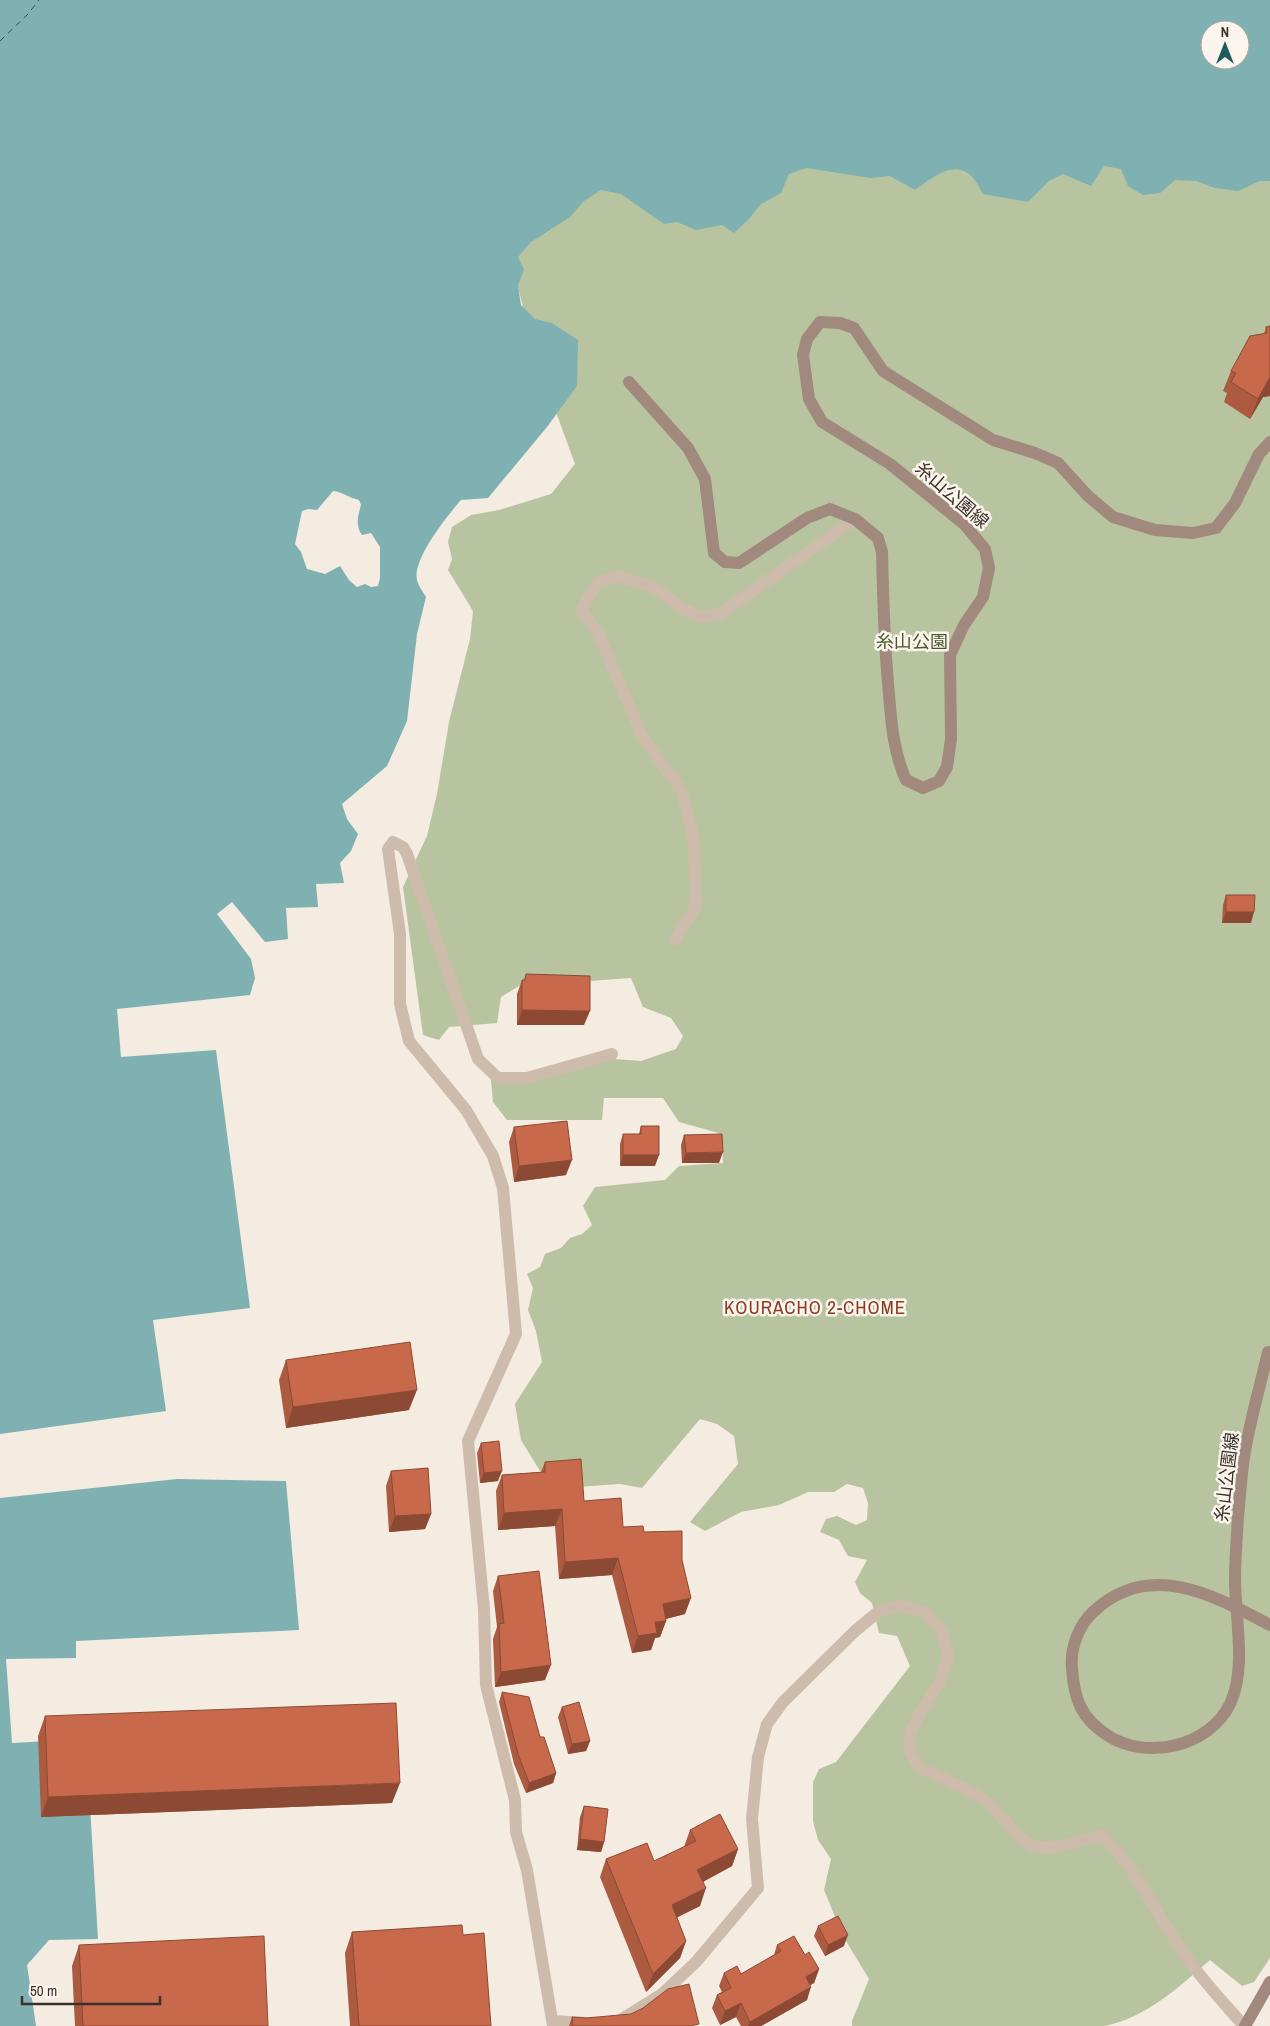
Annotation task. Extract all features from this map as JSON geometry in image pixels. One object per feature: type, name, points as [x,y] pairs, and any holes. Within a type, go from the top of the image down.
[{"type":"main road","name":"糸山公園線","points":[[629,382],[688,448],[705,479],[714,553],[725,562],[739,563],[807,518],[830,509],[855,519],[878,538],[882,552],[884,642],[889,710],[897,761],[906,780],[923,788],[939,781],[948,767],[951,739],[950,655],[964,625],[984,597],[989,568],[985,549],[964,524],[890,464],[822,422],[809,399],[804,355],[807,339],[820,322],[840,323],[854,328],[883,370],[993,440],[1035,452],[1058,463],[1088,496],[1113,518],[1154,530],[1193,533],[1216,528],[1235,503],[1259,454],[1270,442]]},
{"type":"main road","name":"糸山公園線","points":[[1268,1352],[1244,1457],[1238,1517],[1235,1579],[1238,1635],[1238,1670],[1230,1703],[1219,1719],[1204,1733],[1184,1743],[1164,1748],[1140,1747],[1115,1741],[1096,1728],[1080,1710],[1073,1684],[1071,1662],[1076,1639],[1085,1619],[1105,1600],[1127,1589],[1154,1585],[1180,1586],[1228,1603],[1270,1625]]},
{"type":"main road","points":[[1244,2026],[1270,1982]]},
{"type":"street","points":[[675,940],[696,906],[694,841],[682,792],[642,736],[599,635],[581,610],[597,583],[618,576],[653,587],[683,609],[702,617],[720,614],[855,519]]},
{"type":"street","points":[[612,1054],[527,1078],[498,1078],[478,1059],[407,854],[403,847],[393,842],[388,849],[400,934],[400,1004],[409,1041],[466,1110],[493,1156],[503,1188],[516,1334],[468,1441],[484,1609],[486,1684],[515,1800],[516,1832],[528,1870],[553,2024],[624,2019],[662,1994],[696,1962],[758,1888],[752,1819],[758,1757],[768,1724],[784,1702],[855,1631],[878,1612],[900,1605],[924,1612],[930,1618],[942,1631],[948,1656],[939,1684],[921,1711],[910,1734],[910,1752],[920,1768],[968,1790],[991,1805],[1020,1838],[1036,1847],[1056,1847],[1102,1835],[1114,1847],[1126,1864],[1185,1956],[1244,2026]]},
{"type":"green space","name":"糸山公園","points":[[1270,55],[1270,1958],[1254,1982],[1242,1986],[1210,1960],[1162,2000],[1135,2016],[1105,2026],[852,2026],[852,2021],[869,1979],[843,1936],[824,1890],[831,1859],[818,1840],[813,1821],[813,1782],[819,1769],[836,1762],[910,1666],[897,1636],[879,1633],[872,1603],[860,1593],[855,1582],[867,1560],[848,1556],[839,1540],[820,1532],[826,1519],[837,1516],[856,1525],[867,1520],[868,1503],[863,1488],[847,1484],[834,1492],[808,1492],[779,1505],[741,1512],[705,1531],[690,1522],[738,1464],[734,1436],[717,1424],[700,1419],[642,1488],[620,1484],[576,1487],[540,1471],[521,1440],[515,1404],[542,1362],[536,1331],[528,1310],[533,1288],[527,1274],[540,1267],[545,1254],[561,1248],[570,1238],[582,1234],[592,1225],[583,1206],[595,1187],[665,1180],[679,1166],[723,1163],[722,1134],[679,1122],[663,1098],[604,1098],[602,1120],[507,1120],[493,1102],[491,1080],[614,1059],[641,1061],[676,1049],[683,1036],[671,1018],[643,1007],[631,978],[519,986],[501,997],[497,1023],[449,1027],[439,1040],[423,1035],[403,887],[427,836],[437,794],[449,722],[470,639],[473,611],[448,570],[452,559],[448,542],[452,527],[471,515],[499,510],[551,494],[575,464],[533,349],[503,224],[650,154],[1200,62],[1200,70],[1250,70],[1250,58]]},
{"type":"water","points":[[0,0],[1270,0],[1270,181],[1260,181],[1238,191],[1215,188],[1196,181],[1175,180],[1160,193],[1143,195],[1128,186],[1121,169],[1104,166],[1091,186],[1063,174],[1049,181],[1028,202],[983,194],[971,176],[966,172],[953,169],[939,174],[915,190],[890,176],[870,178],[807,168],[789,174],[781,193],[761,204],[734,233],[722,225],[696,230],[677,222],[664,224],[621,194],[601,190],[584,201],[570,217],[531,242],[518,257],[524,270],[518,285],[521,305],[535,319],[552,323],[578,340],[577,386],[547,427],[488,498],[461,500],[425,549],[417,571],[417,580],[426,597],[417,634],[407,721],[387,766],[342,804],[347,819],[358,834],[351,851],[340,863],[344,883],[316,884],[318,907],[286,908],[288,939],[265,942],[232,902],[217,914],[251,959],[255,978],[250,995],[117,1009],[121,1057],[216,1050],[250,1308],[153,1320],[166,1411],[0,1434]],"holes":[[[333,491],[359,500],[361,505],[358,528],[362,535],[371,533],[380,547],[380,578],[378,586],[371,587],[365,584],[357,587],[349,580],[340,566],[325,574],[307,569],[301,552],[295,544],[302,511],[308,509],[317,510]]]},
{"type":"water","points":[[177,1479],[286,1481],[299,1630],[76,1641],[76,1658],[6,1659],[12,1743],[86,1739],[98,1939],[49,1940],[27,1965],[36,2026],[0,2026],[0,1498]]},
{"type":"building","points":[[1270,326],[1270,377],[1258,399],[1231,382],[1236,373],[1231,371],[1250,336],[1267,333],[1266,327]]},
{"type":"building","points":[[1226,895],[1255,895],[1254,912],[1226,912]]},
{"type":"building","points":[[526,974],[590,976],[590,1011],[522,1010],[522,980],[525,980]]},
{"type":"building","points":[[567,1121],[572,1160],[519,1166],[514,1127]]},
{"type":"building","points":[[641,1126],[659,1126],[659,1155],[623,1155],[623,1134],[641,1134]]},
{"type":"building","points":[[722,1134],[723,1152],[686,1153],[684,1135]]},
{"type":"building","points":[[410,1342],[417,1390],[293,1407],[286,1360]]},
{"type":"building","points":[[499,1441],[502,1471],[484,1473],[481,1443]]},
{"type":"building","points":[[581,1459],[584,1501],[621,1498],[623,1527],[643,1526],[644,1532],[682,1531],[682,1560],[691,1598],[663,1604],[666,1621],[655,1622],[657,1633],[638,1636],[618,1558],[565,1562],[562,1509],[504,1513],[502,1475],[545,1472],[545,1462]]},
{"type":"building","points":[[428,1468],[431,1514],[395,1516],[391,1471]]},
{"type":"building","points":[[539,1571],[551,1665],[501,1672],[499,1624],[504,1623],[498,1576]]},
{"type":"building","points":[[502,1692],[529,1697],[540,1737],[544,1737],[556,1773],[529,1783],[518,1754]]},
{"type":"building","points":[[579,1702],[590,1741],[572,1744],[562,1707]]},
{"type":"building","points":[[396,1703],[400,1783],[48,1797],[45,1716]]},
{"type":"building","points":[[584,1806],[608,1809],[604,1842],[580,1839]]},
{"type":"building","points":[[720,1814],[738,1849],[697,1870],[706,1888],[672,1905],[686,1941],[653,1974],[606,1859],[647,1843],[654,1861],[696,1841],[690,1830]]},
{"type":"building","points":[[838,1916],[848,1935],[828,1945],[818,1926]]},
{"type":"building","points":[[462,1925],[463,1935],[484,1933],[491,2026],[359,2026],[352,1932]]},
{"type":"building","points":[[264,1936],[268,2026],[83,2026],[79,1945]]},
{"type":"building","points":[[794,1936],[805,1955],[809,1952],[819,1969],[806,1977],[811,1987],[750,2022],[741,2003],[725,2011],[717,1995],[731,1988],[724,1973],[737,1966],[741,1974],[781,1951],[777,1945]]},
{"type":"building","points":[[689,1984],[699,2024],[690,2026],[573,2026],[572,2017],[586,2018],[631,2014],[643,2008],[668,1989]]},
{"type":"ferry route","points":[[0,41],[28,14],[39,0]]},
{"type":"district","name":"KOURACHO 2-CHOME","points":[[815,1307]]}]
